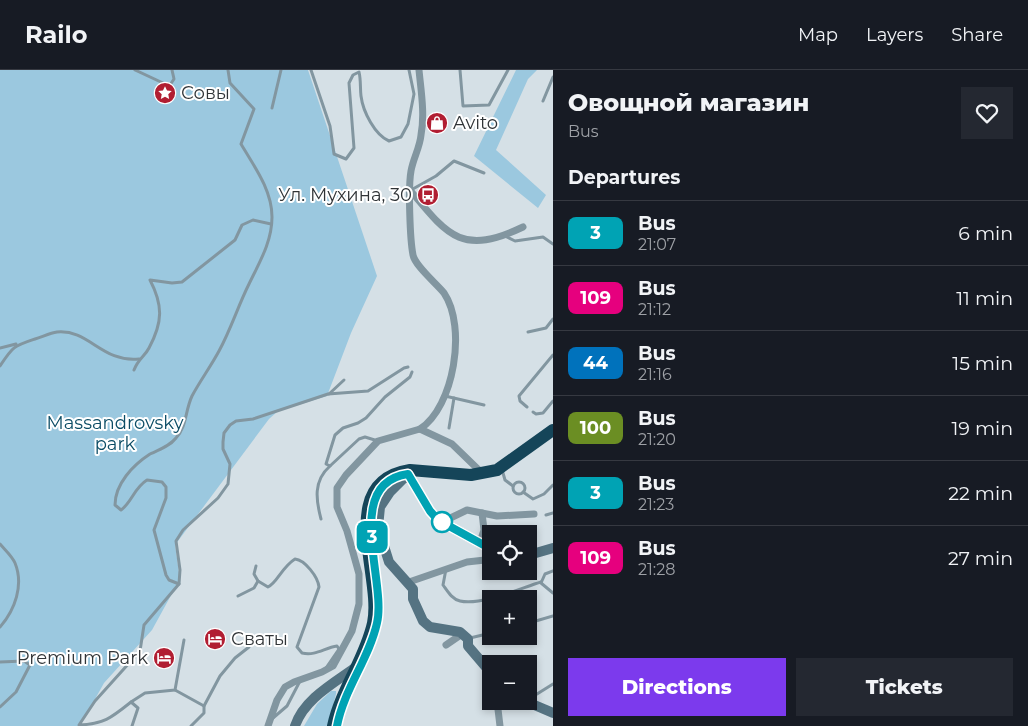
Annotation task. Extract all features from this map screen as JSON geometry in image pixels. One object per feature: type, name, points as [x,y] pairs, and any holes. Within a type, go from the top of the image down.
[{"type":"highway","points":[[333,726],[339,703],[369,637],[375,607],[366,520],[367,509],[377,489],[388,477],[410,470],[471,475],[497,470],[553,430]]},
{"type":"highway","points":[[337,726],[342,704],[367,652],[378,621],[380,596],[371,526],[372,507],[379,493],[390,481],[400,475],[473,479],[490,478],[503,473],[553,436]]},
{"type":"main road","points":[[480,542],[442,522],[430,511],[408,474],[384,500],[378,516],[378,527],[389,562],[395,571],[409,582],[413,589],[417,612],[423,621],[430,627],[457,630],[465,636],[468,646],[482,662]]},
{"type":"main road","points":[[537,553],[553,548]]},
{"type":"main road","points":[[295,726],[300,715],[321,692],[356,667]]},
{"type":"main road","points":[[537,706],[553,713]]},
{"type":"street","points":[[269,724],[277,700],[285,687],[333,666],[352,631],[359,597],[359,574],[347,531],[337,507],[337,488],[346,475],[378,441],[420,429],[426,425],[444,396],[455,357],[455,320],[444,294],[413,258],[410,172],[422,134],[418,95],[419,70]]},
{"type":"street","points":[[410,190],[436,222],[450,234],[480,240],[504,236],[523,227]]},
{"type":"street","points":[[420,429],[452,444],[483,474]]},
{"type":"street","points":[[442,522],[462,511],[497,516],[534,514]]},
{"type":"street","points":[[480,542],[484,530],[482,513]]},
{"type":"street","points":[[409,582],[467,562],[482,560]]},
{"type":"street","points":[[446,645],[465,636]]},
{"type":"street","points":[[498,710],[500,726]]},
{"type":"lane","points":[[135,70],[163,83],[168,88],[174,79],[172,70]]},
{"type":"lane","points":[[179,584],[169,580],[166,575],[154,530],[166,498],[166,488],[162,482],[147,480],[136,489],[128,503],[121,510],[114,505],[115,498],[128,473],[140,461],[176,439],[186,423],[187,408],[192,396],[220,350],[249,283],[264,257],[271,224],[271,202],[261,177],[241,144],[254,109],[230,83],[228,70]]},
{"type":"lane","points":[[272,108],[281,70]]},
{"type":"lane","points":[[311,70],[330,126],[334,154],[346,159],[354,148],[349,83],[353,75],[359,72],[361,96],[370,120],[381,137],[389,141],[396,140],[404,132],[418,95],[410,70]]},
{"type":"lane","points":[[460,70],[463,106],[489,105],[508,70]]},
{"type":"lane","points":[[543,101],[553,77]]},
{"type":"lane","points":[[410,190],[436,176],[454,161],[484,173]]},
{"type":"lane","points":[[134,370],[138,359],[149,349],[161,314],[159,296],[150,280],[172,283],[182,282],[235,240],[242,225],[253,220],[271,224]]},
{"type":"lane","points":[[504,236],[515,241],[543,238],[553,244]]},
{"type":"lane","points":[[528,332],[546,328],[553,319]]},
{"type":"lane","points":[[0,348],[58,332],[82,338],[108,355],[126,360],[138,359]]},
{"type":"lane","points":[[0,366],[17,344]]},
{"type":"lane","points":[[527,407],[520,401],[519,396],[553,355]]},
{"type":"lane","points":[[78,726],[95,701],[140,651],[144,625],[179,584],[180,570],[176,540],[183,530],[218,498],[228,484],[230,464],[223,449],[223,442],[224,433],[230,425],[236,421],[254,419],[328,394],[368,390],[408,367]]},
{"type":"lane","points":[[330,466],[326,464],[327,457],[335,435],[343,428],[366,418],[385,397],[410,377],[412,372]]},
{"type":"lane","points":[[328,394],[344,380]]},
{"type":"lane","points":[[444,396],[484,405]]},
{"type":"lane","points":[[449,428],[454,398]]},
{"type":"lane","points":[[533,412],[536,414],[543,413],[553,401]]},
{"type":"lane","points":[[321,519],[316,499],[322,474],[359,439],[365,437],[378,441]]},
{"type":"lane","points":[[503,473],[505,480],[513,486],[515,493],[523,492],[533,499],[544,494],[553,485]]},
{"type":"lane","points":[[513,486],[517,482],[523,483],[525,487],[523,492]]},
{"type":"lane","points":[[546,515],[553,514]]},
{"type":"lane","points":[[0,544],[14,562],[18,585],[12,611],[0,627]]},
{"type":"lane","points":[[256,566],[254,574],[258,581],[268,587],[272,585],[284,566],[294,559],[302,562],[317,580],[318,587],[297,647],[302,653],[310,654],[321,653],[336,646],[339,649],[322,672]]},
{"type":"lane","points":[[446,569],[443,585],[450,596],[460,600],[482,600]]},
{"type":"lane","points":[[542,582],[545,574],[553,571]]},
{"type":"lane","points":[[238,596],[254,588],[258,581]]},
{"type":"lane","points":[[518,590],[542,582]]},
{"type":"lane","points":[[542,582],[553,593]]},
{"type":"lane","points":[[537,621],[553,616]]},
{"type":"lane","points":[[465,636],[482,634]]},
{"type":"lane","points":[[176,690],[184,640]]},
{"type":"lane","points":[[192,726],[204,713],[204,706],[223,671],[249,647]]},
{"type":"lane","points":[[0,662],[24,661],[30,665],[16,692],[0,708]]},
{"type":"lane","points":[[269,724],[286,706],[301,679]]},
{"type":"lane","points":[[537,694],[553,684]]},
{"type":"lane","points":[[78,726],[110,720],[145,693],[176,690],[204,706]]},
{"type":"lane","points":[[131,702],[138,708],[132,726]]},
{"type":"green space","name":"Massandrovsky park","points":[[0,70],[308,70],[377,276],[351,333],[327,396],[278,411],[269,419],[175,545],[180,579],[152,630],[104,683],[80,726],[0,726]]},
{"type":"green space","points":[[516,70],[537,70],[528,79],[496,150],[546,195],[538,208],[474,156]]},
{"type":"green space","points":[[331,691],[336,691],[336,694],[328,726],[304,726],[317,704]]},
{"type":"bus line","name":"3","points":[[337,726],[342,704],[374,638],[378,621],[380,596],[372,540],[371,515],[372,507],[379,493],[390,481],[400,475],[408,474],[430,511],[438,520],[482,543]]},
{"type":"place","name":"Совы","points":[[165,93]]},
{"type":"place","name":"Avito","points":[[437,123]]},
{"type":"place","name":"Ул. Мухина, 30","points":[[428,195]]},
{"type":"place","name":"Сваты","points":[[215,639]]},
{"type":"place","name":"Premium Park","points":[[164,658]]}]
